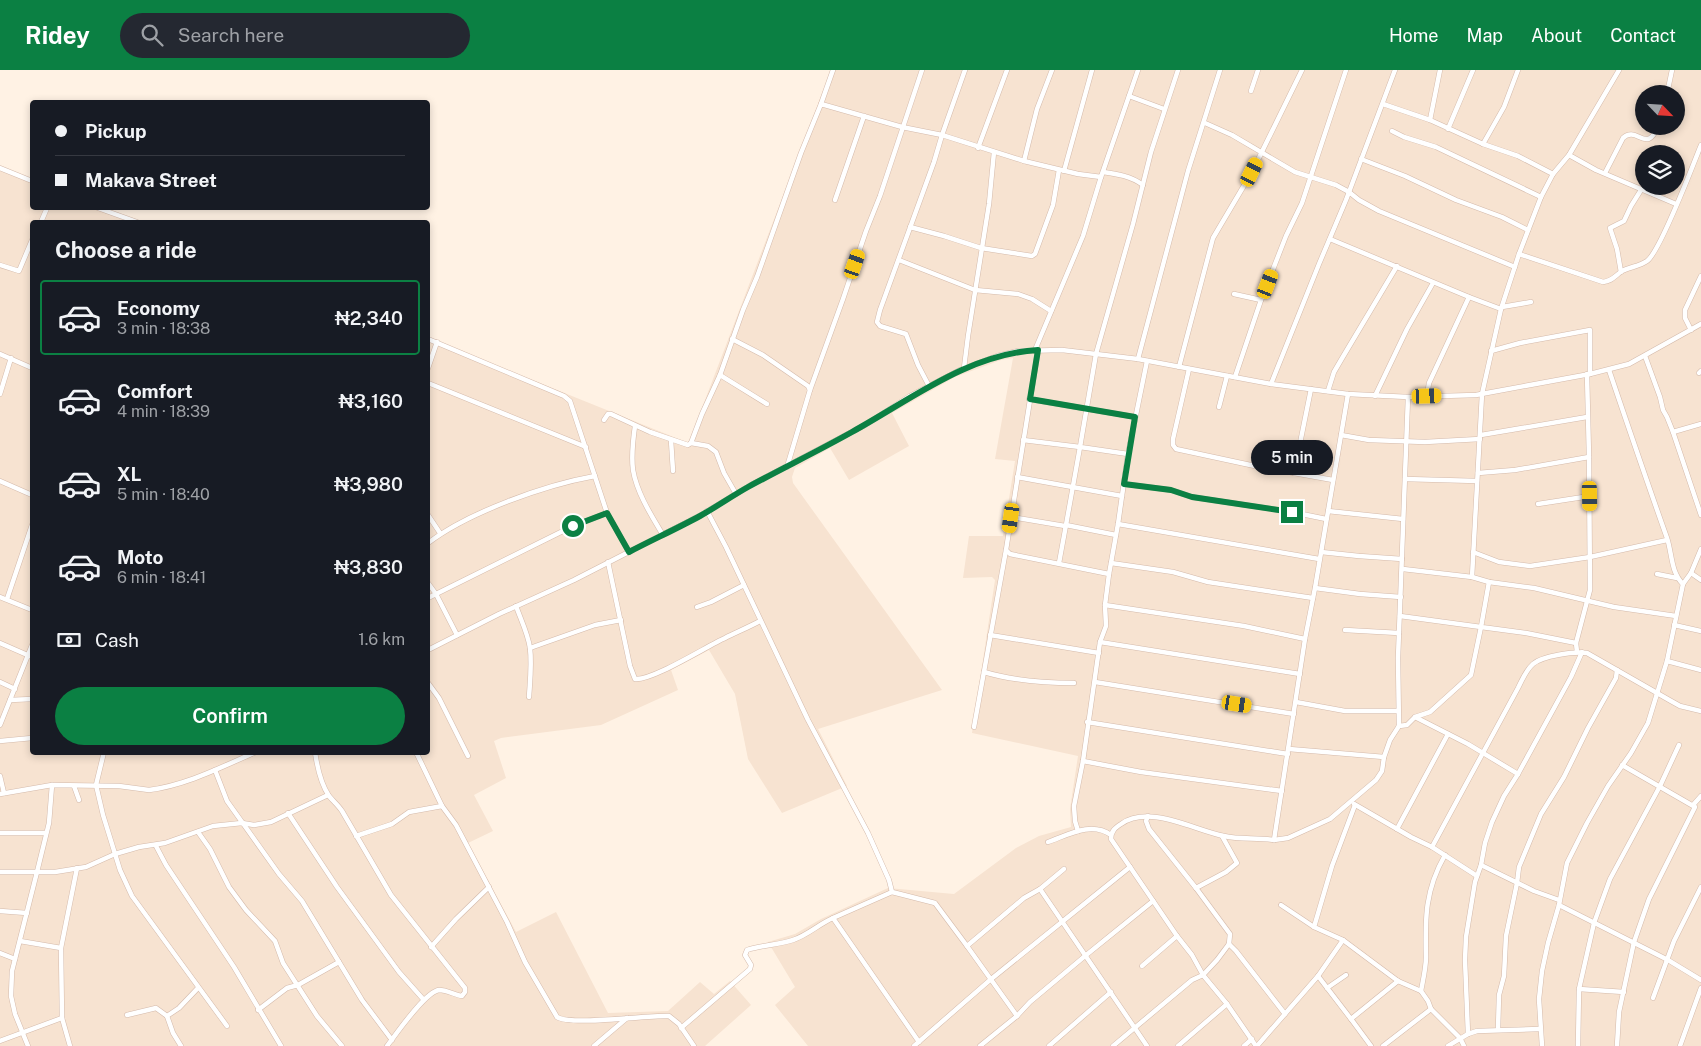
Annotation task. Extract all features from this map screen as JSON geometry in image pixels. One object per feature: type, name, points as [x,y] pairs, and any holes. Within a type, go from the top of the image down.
[{"type":"street","points":[[691,443],[720,376],[732,339],[784,205],[833,70]]},
{"type":"street","points":[[787,466],[810,390],[880,196],[922,70]]},
{"type":"street","points":[[929,386],[918,365],[906,334],[880,326],[877,322],[965,70]]},
{"type":"street","points":[[978,148],[1008,70]]},
{"type":"street","points":[[1024,161],[1037,109],[1052,70]]},
{"type":"street","points":[[910,227],[981,248],[1029,257],[1035,254],[1053,205],[1061,170],[1092,70]]},
{"type":"street","points":[[974,727],[1006,550],[1036,350],[1082,236],[1138,70]]},
{"type":"street","points":[[1059,563],[1096,354],[1151,152],[1178,70]]},
{"type":"street","points":[[1138,359],[1188,171],[1205,123],[1220,70]]},
{"type":"street","points":[[1252,91],[1258,70]]},
{"type":"street","points":[[1179,367],[1213,238],[1252,172],[1302,70]]},
{"type":"street","points":[[1234,377],[1286,236],[1302,203],[1330,124],[1346,70]]},
{"type":"street","points":[[1272,384],[1318,264],[1349,192],[1395,70]]},
{"type":"street","points":[[1430,120],[1440,70]]},
{"type":"street","points":[[1448,128],[1473,70]]},
{"type":"street","points":[[1482,144],[1504,107],[1518,70]]},
{"type":"street","points":[[1472,577],[1482,394],[1502,308],[1519,254],[1541,197],[1553,174],[1569,154],[1619,70]]},
{"type":"street","points":[[1669,85],[1672,70]]},
{"type":"street","points":[[1129,96],[1164,109]]},
{"type":"street","points":[[821,104],[902,127],[942,136],[1024,161],[1061,170],[1125,176],[1135,179],[1143,185]]},
{"type":"street","points":[[1383,104],[1430,120],[1482,144],[1518,156],[1553,174]]},
{"type":"street","points":[[835,200],[864,116]]},
{"type":"street","points":[[1205,123],[1232,135],[1295,172],[1349,192],[1379,211],[1515,267]]},
{"type":"street","points":[[1392,131],[1445,151],[1541,197]]},
{"type":"street","points":[[1605,173],[1623,138],[1627,134],[1632,134],[1644,140],[1655,135]]},
{"type":"street","points":[[1519,254],[1603,282],[1616,278],[1621,272],[1647,261],[1652,256],[1701,145]]},
{"type":"street","points":[[964,368],[981,248],[990,204],[994,152]]},
{"type":"street","points":[[1569,154],[1635,187]]},
{"type":"street","points":[[1361,159],[1405,176],[1456,200],[1502,217],[1528,230]]},
{"type":"street","points":[[0,168],[30,180]]},
{"type":"street","points":[[1621,272],[1617,249],[1610,228],[1624,222],[1638,195]]},
{"type":"street","points":[[1654,195],[1676,204]]},
{"type":"street","points":[[102,210],[124,220]]},
{"type":"street","points":[[1330,239],[1433,283],[1502,308],[1530,302]]},
{"type":"street","points":[[0,265],[19,272],[30,245]]},
{"type":"street","points":[[899,260],[975,290],[1018,294],[1032,299],[1051,311]]},
{"type":"street","points":[[1328,391],[1340,360],[1397,266]]},
{"type":"street","points":[[1691,330],[1685,318],[1685,310],[1701,276]]},
{"type":"street","points":[[1375,396],[1407,329],[1433,283]]},
{"type":"street","points":[[1234,294],[1262,300]]},
{"type":"street","points":[[1427,396],[1429,383],[1468,297]]},
{"type":"street","points":[[430,649],[629,552],[865,425],[929,386],[964,368],[997,356],[1018,351],[1062,350],[1147,360],[1272,384],[1348,394],[1427,396],[1482,394],[1609,370],[1629,364],[1701,324]]},
{"type":"street","points":[[1468,1034],[1466,937],[1485,843],[1504,796],[1571,677],[1580,652],[1576,643],[1590,590],[1590,496],[1587,417],[1590,330],[1520,343],[1491,351]]},
{"type":"street","points":[[732,339],[763,355],[808,386],[810,390]]},
{"type":"street","points":[[430,340],[564,396],[570,401],[607,513],[629,552]]},
{"type":"street","points":[[430,362],[437,342]]},
{"type":"street","points":[[0,354],[30,367]]},
{"type":"street","points":[[1645,356],[1701,515]]},
{"type":"street","points":[[0,394],[11,358]]},
{"type":"street","points":[[1078,831],[1074,806],[1083,761],[1087,722],[1100,642],[1106,626],[1109,574],[1128,454],[1147,360]]},
{"type":"street","points":[[1189,369],[1173,439],[1173,445],[1176,449],[1333,480]]},
{"type":"street","points":[[1609,370],[1667,540],[1677,578],[1683,584]]},
{"type":"street","points":[[720,376],[767,404]]},
{"type":"street","points":[[1219,407],[1227,376]]},
{"type":"street","points":[[430,384],[586,447]]},
{"type":"street","points":[[1294,473],[1311,389]]},
{"type":"street","points":[[1274,840],[1305,639],[1348,394]]},
{"type":"street","points":[[1343,940],[1318,976],[1257,1046],[1153,902],[1111,839],[1111,835],[1114,828],[1123,822],[1148,816],[1166,818],[1222,836],[1274,840],[1288,838],[1330,819],[1353,803],[1376,780],[1382,771],[1384,757],[1390,740],[1399,726],[1399,633],[1403,569],[1404,479],[1408,396]]},
{"type":"street","points":[[1030,399],[1135,417]]},
{"type":"street","points":[[604,420],[608,414],[611,414],[671,440],[688,445],[691,443],[708,446],[716,452],[724,473],[736,494]]},
{"type":"street","points":[[1341,435],[1369,440],[1425,442],[1481,437],[1514,428],[1587,417]]},
{"type":"street","points":[[1673,432],[1701,424]]},
{"type":"street","points":[[635,426],[632,444],[633,470],[650,514],[663,534]]},
{"type":"street","points":[[671,440],[673,471]]},
{"type":"street","points":[[1023,440],[1128,454]]},
{"type":"street","points":[[1478,473],[1515,470],[1589,457]]},
{"type":"street","points":[[430,542],[440,534],[475,516],[530,494],[596,476]]},
{"type":"street","points":[[1017,477],[1122,496]]},
{"type":"street","points":[[1404,479],[1477,481]]},
{"type":"street","points":[[0,481],[30,494]]},
{"type":"street","points":[[1124,484],[1171,490],[1192,497],[1326,519]]},
{"type":"street","points":[[1538,504],[1590,496]]},
{"type":"street","points":[[707,511],[808,720],[868,833],[889,880],[892,892]]},
{"type":"street","points":[[1328,511],[1403,519]]},
{"type":"street","points":[[430,597],[573,526],[607,513]]},
{"type":"street","points":[[430,518],[440,534]]},
{"type":"street","points":[[1011,518],[1116,535]]},
{"type":"street","points":[[1118,524],[1319,560]]},
{"type":"street","points":[[7,600],[30,531]]},
{"type":"street","points":[[1473,552],[1499,562],[1530,566],[1590,557],[1667,540]]},
{"type":"street","points":[[1542,1046],[1539,999],[1542,972],[1567,863],[1587,823],[1648,723],[1667,661],[1683,584],[1691,573],[1701,549]]},
{"type":"street","points":[[1006,550],[1010,554],[1109,574]]},
{"type":"street","points":[[1321,552],[1402,559]]},
{"type":"street","points":[[608,562],[630,666],[637,680],[660,672],[760,622]]},
{"type":"street","points":[[1112,563],[1173,572],[1208,582],[1313,598]]},
{"type":"street","points":[[1403,569],[1472,577],[1489,582],[1534,588],[1587,601],[1676,616]]},
{"type":"street","points":[[1691,573],[1701,580]]},
{"type":"street","points":[[1657,574],[1677,578]]},
{"type":"street","points":[[1399,726],[1406,724],[1415,717],[1430,712],[1471,675],[1489,582]]},
{"type":"street","points":[[430,586],[457,635]]},
{"type":"street","points":[[697,607],[744,586]]},
{"type":"street","points":[[1315,588],[1401,598]]},
{"type":"street","points":[[0,597],[30,609]]},
{"type":"street","points":[[1106,605],[1244,626],[1305,639]]},
{"type":"street","points":[[516,606],[530,648],[531,671],[528,697]]},
{"type":"street","points":[[1400,616],[1526,633],[1576,643]]},
{"type":"street","points":[[530,648],[578,630],[621,620]]},
{"type":"street","points":[[1674,625],[1701,631]]},
{"type":"street","points":[[1345,630],[1399,633]]},
{"type":"street","points":[[990,635],[1099,653]]},
{"type":"street","points":[[1100,642],[1300,674]]},
{"type":"street","points":[[0,643],[30,656],[0,725]]},
{"type":"street","points":[[1432,847],[1533,663],[1552,657],[1580,652],[1594,656],[1680,706],[1701,711]]},
{"type":"street","points":[[1667,661],[1701,670]]},
{"type":"street","points":[[1498,1029],[1506,936],[1519,868],[1541,814],[1571,765],[1588,728],[1616,678],[1618,670]]},
{"type":"street","points":[[984,672],[1002,678],[1036,683],[1074,683]]},
{"type":"street","points":[[0,682],[15,689]]},
{"type":"street","points":[[1095,682],[1294,714]]},
{"type":"street","points":[[430,686],[439,698],[468,756]]},
{"type":"street","points":[[10,700],[30,699]]},
{"type":"street","points":[[1296,702],[1345,711],[1398,711]]},
{"type":"street","points":[[1415,717],[1483,752],[1518,774]]},
{"type":"street","points":[[1087,722],[1288,751],[1384,757]]},
{"type":"street","points":[[1397,829],[1448,734]]},
{"type":"street","points":[[0,741],[30,738]]},
{"type":"street","points":[[1578,1046],[1579,989],[1594,923],[1610,879],[1660,786],[1679,745]]},
{"type":"street","points":[[103,755],[96,785],[114,854],[132,896],[227,1026]]},
{"type":"street","points":[[0,776],[2,793],[52,785],[96,785],[149,790],[178,784],[249,755]]},
{"type":"street","points":[[315,755],[328,795],[337,804],[391,895],[466,990],[464,995],[460,996],[440,990],[423,999],[387,1046]]},
{"type":"street","points":[[417,755],[442,806],[456,825],[516,938],[525,962],[557,1016],[567,1020],[669,1016],[675,1019],[694,1046]]},
{"type":"street","points":[[1083,761],[1141,772],[1282,792]]},
{"type":"street","points":[[1622,765],[1694,805]]},
{"type":"street","points":[[215,770],[226,801],[279,874],[302,901],[362,1000],[392,1040]]},
{"type":"street","points":[[28,1046],[14,1014],[11,996],[12,971],[46,833],[52,785]]},
{"type":"street","points":[[74,786],[78,800]]},
{"type":"street","points":[[0,872],[55,872],[86,867],[114,854],[139,847],[156,846],[213,826],[242,823],[254,826],[262,825],[328,795]]},
{"type":"street","points":[[1617,1046],[1617,1028],[1634,942],[1649,899],[1695,807],[1694,805],[1701,796]]},
{"type":"street","points":[[1353,803],[1432,847],[1477,876]]},
{"type":"street","points":[[1314,927],[1353,803]]},
{"type":"street","points":[[356,836],[392,824],[408,812],[442,806]]},
{"type":"street","points":[[288,813],[337,887],[399,972],[423,999]]},
{"type":"street","points":[[1113,1046],[1192,980],[1204,975],[1229,944],[1230,934],[1149,829],[1146,821],[1148,816]]},
{"type":"street","points":[[1048,842],[1078,831],[1102,829],[1111,835]]},
{"type":"street","points":[[198,832],[210,849],[229,887],[246,910],[275,941],[283,963],[317,1016],[342,1046]]},
{"type":"street","points":[[0,833],[46,833]]},
{"type":"street","points":[[1196,888],[1226,872],[1237,863],[1222,836]]},
{"type":"street","points":[[156,846],[166,865],[234,967],[258,1010],[282,1046]]},
{"type":"street","points":[[1421,991],[1426,957],[1426,910],[1438,867],[1445,855]]},
{"type":"street","points":[[1482,865],[1634,942],[1701,980]]},
{"type":"street","points":[[914,1046],[990,980],[1130,867]]},
{"type":"street","points":[[70,1046],[62,1018],[61,948],[77,868]]},
{"type":"street","points":[[967,946],[1024,898],[1040,889],[1064,869]]},
{"type":"street","points":[[1653,998],[1685,917],[1701,886]]},
{"type":"street","points":[[431,947],[456,918],[489,887]]},
{"type":"street","points":[[1040,889],[1148,1046]]},
{"type":"street","points":[[682,1028],[750,969],[751,965],[745,955],[747,950],[791,941],[805,935],[819,924],[892,892],[935,903],[1017,1016]]},
{"type":"street","points":[[980,1046],[1085,956],[1153,902]]},
{"type":"street","points":[[1281,905],[1314,927],[1343,940],[1398,981],[1421,991],[1431,1009],[1460,1038],[1464,1046]]},
{"type":"street","points":[[0,911],[27,913]]},
{"type":"street","points":[[834,918],[919,1042]]},
{"type":"street","points":[[1142,966],[1177,936]]},
{"type":"street","points":[[20,941],[61,948]]},
{"type":"street","points":[[1229,944],[1285,1014]]},
{"type":"street","points":[[0,953],[15,959]]},
{"type":"street","points":[[258,1010],[287,988],[298,985],[339,962]]},
{"type":"street","points":[[1327,988],[1346,975]]},
{"type":"street","points":[[1318,976],[1371,1046]]},
{"type":"street","points":[[1351,1019],[1398,981]]},
{"type":"street","points":[[167,1016],[179,1008],[198,988]]},
{"type":"street","points":[[1680,1046],[1701,988]]},
{"type":"street","points":[[1579,989],[1624,992]]},
{"type":"street","points":[[1049,1046],[1111,992]]},
{"type":"street","points":[[1178,1046],[1227,1004]]},
{"type":"street","points":[[127,1015],[156,1008],[167,1016],[173,1033],[181,1046]]},
{"type":"street","points":[[1383,1046],[1431,1009]]},
{"type":"street","points":[[0,1041],[62,1018]]},
{"type":"street","points":[[594,1046],[627,1018]]},
{"type":"street","points":[[1448,1046],[1460,1038],[1477,1031],[1540,1029]]},
{"type":"street","points":[[1244,1046],[1252,1039]]},
{"type":"shaded area","points":[[831,70],[1701,70],[1701,1046],[808,1046],[775,1005],[795,987],[768,942],[795,934],[821,919],[888,888],[954,894],[1016,848],[1039,836],[1071,827],[1070,809],[1078,756],[972,733],[995,580],[992,577],[963,578],[969,536],[1003,536],[1015,461],[995,459],[1013,358],[1001,360],[955,377],[892,413],[909,446],[849,480],[830,448],[795,468],[792,477],[793,483],[942,690],[818,729],[847,786],[782,813],[748,759],[735,694],[709,650],[671,670],[678,690],[601,725],[501,738],[494,741],[506,778],[474,795],[493,831],[468,843],[516,932],[556,912],[608,1013],[668,1011],[700,982],[714,994],[730,981],[751,1005],[705,1046],[0,1046],[0,166],[30,178],[30,210],[109,210],[136,220],[30,220],[30,755],[430,755],[430,339],[689,442]]},
{"type":"route","points":[[573,526],[607,513],[629,552],[701,515],[749,486],[865,425],[910,396],[960,370],[997,356],[1018,351],[1038,350],[1030,399],[1135,417],[1124,484],[1171,490],[1192,497],[1292,512]]}]
